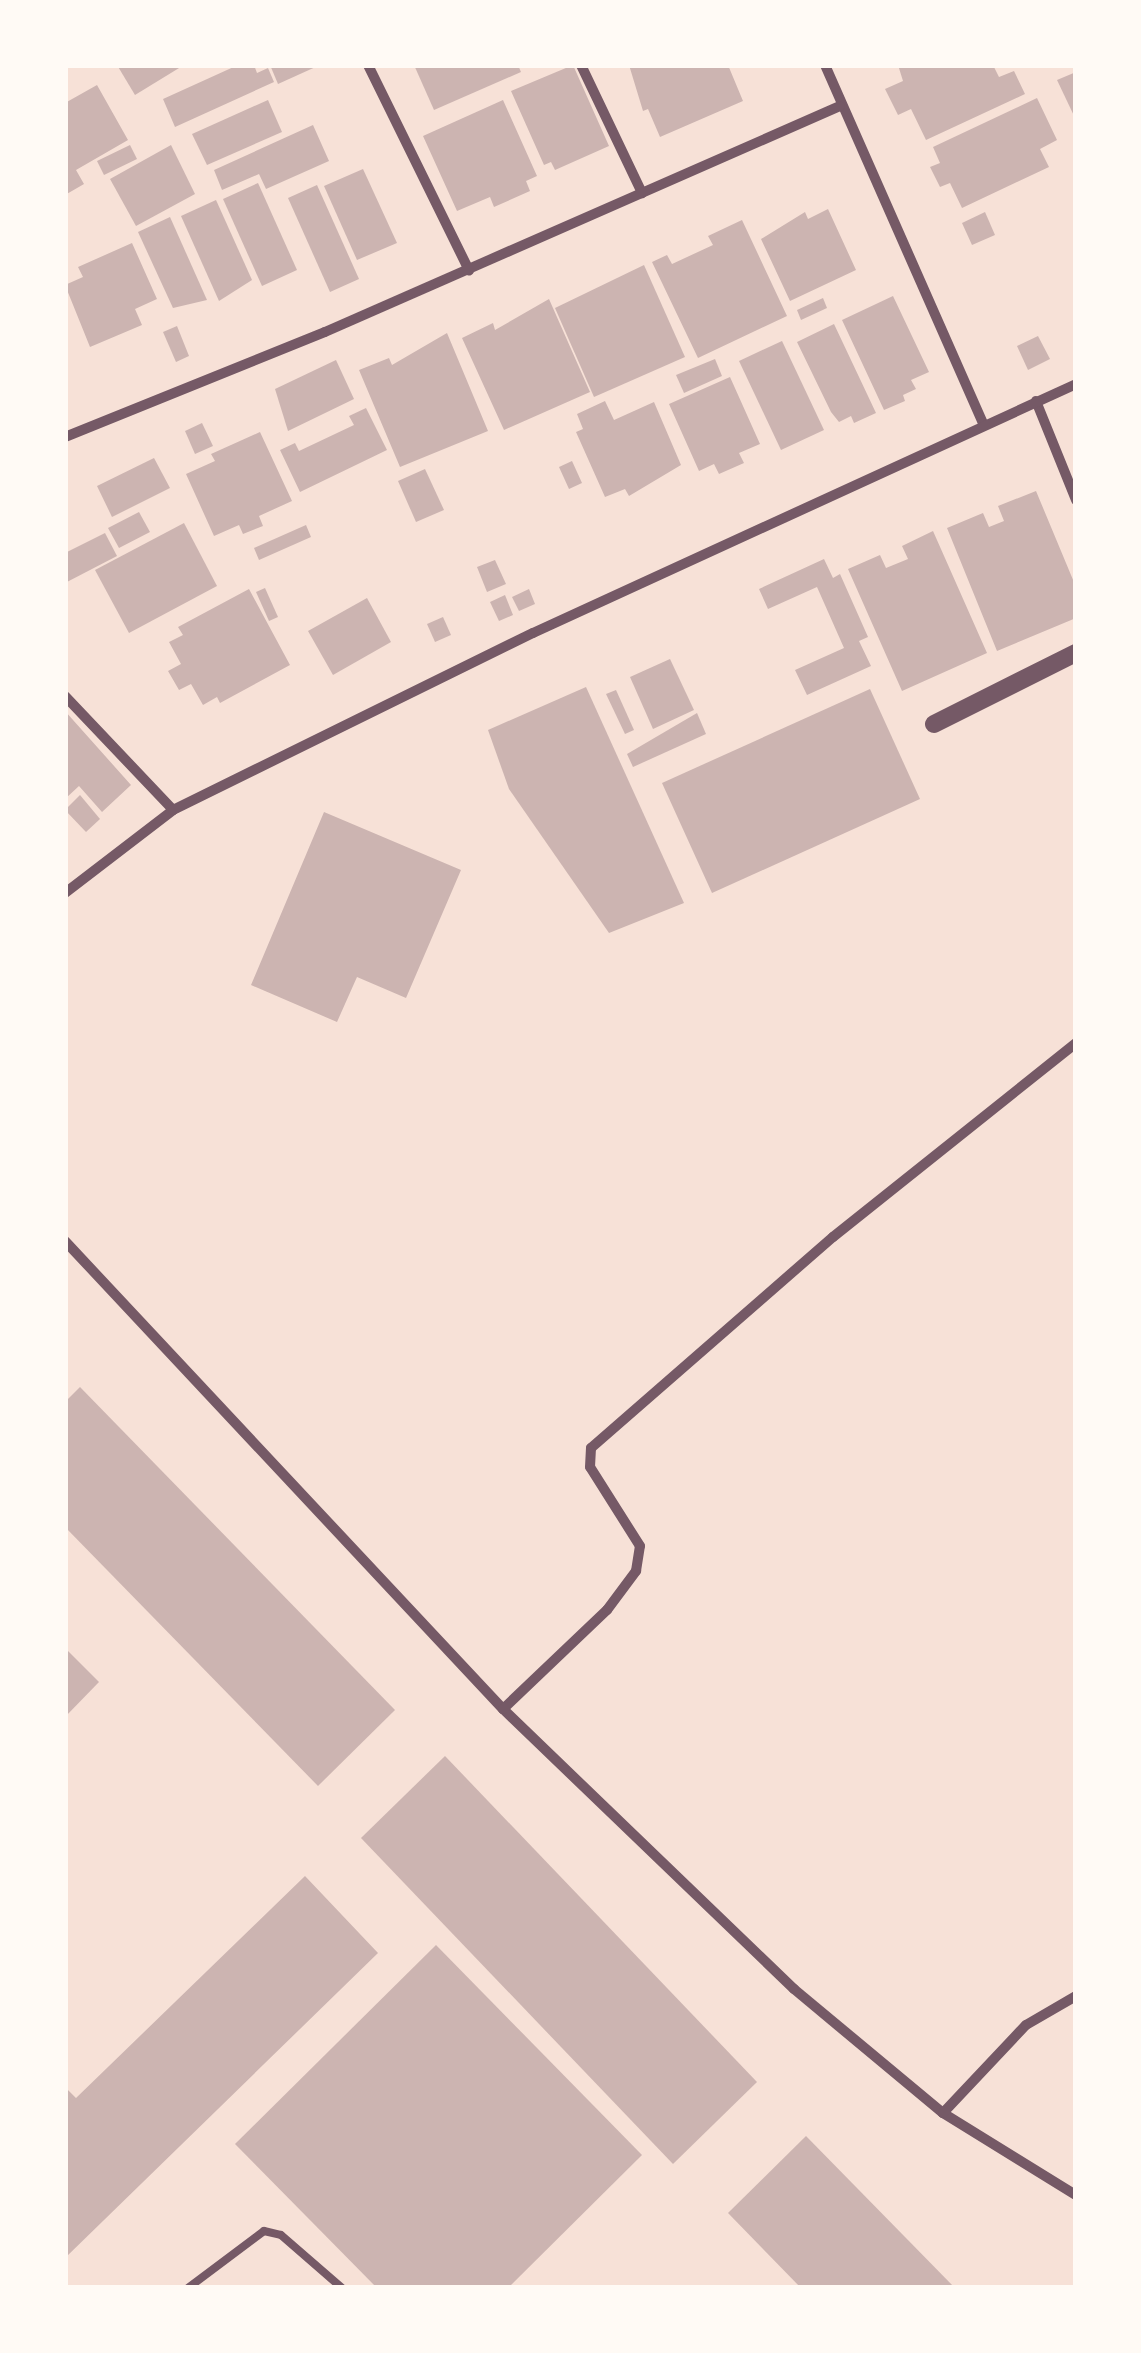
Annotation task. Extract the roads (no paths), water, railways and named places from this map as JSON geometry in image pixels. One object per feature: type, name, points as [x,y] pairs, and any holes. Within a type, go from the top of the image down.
[{"type":"street","points":[[368,65],[469,270]]},
{"type":"street","points":[[581,65],[642,193]]},
{"type":"street","points":[[825,65],[984,425]]},
{"type":"street","points":[[65,437],[469,270],[840,106]]},
{"type":"street","points":[[65,892],[172,810],[533,633],[1076,384]]},
{"type":"street","points":[[1036,401],[1076,500]]},
{"type":"street","points":[[934,724],[1076,653]]},
{"type":"street","points":[[65,696],[172,810]]},
{"type":"street","points":[[503,1709],[607,1610],[636,1571],[640,1546],[590,1467],[591,1448],[833,1237],[1076,1043]]},
{"type":"street","points":[[65,1241],[503,1709],[794,1989],[943,2113],[1076,2195]]},
{"type":"street","points":[[943,2113],[1026,2025],[1076,1996]]},
{"type":"lane","points":[[188,2288],[264,2232],[281,2234],[342,2288]]}]
